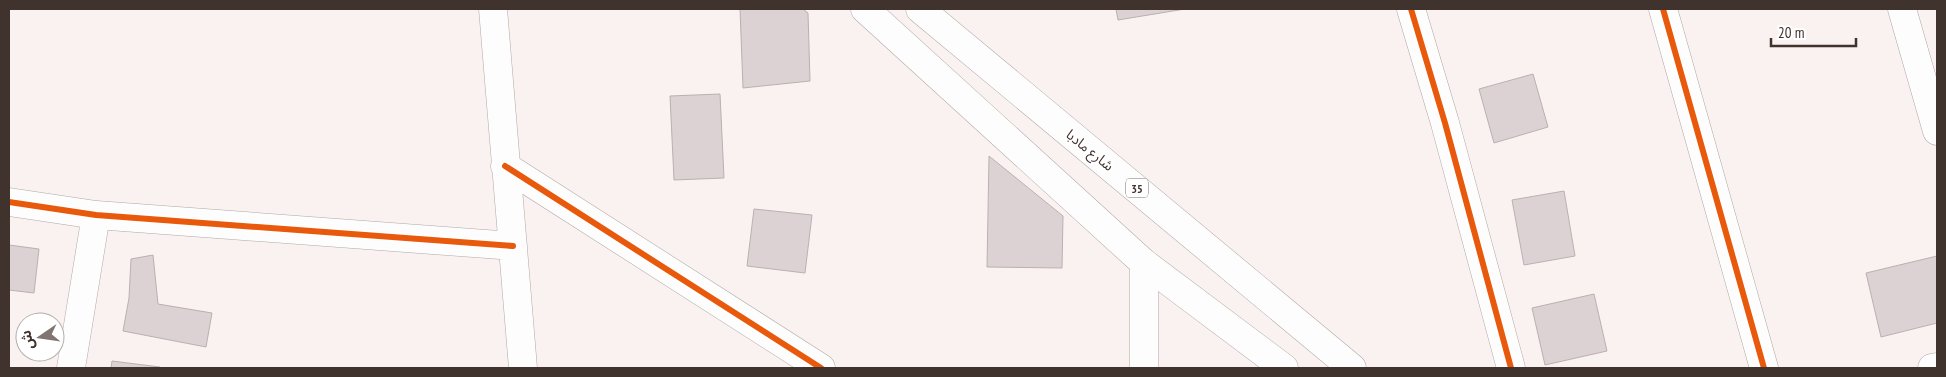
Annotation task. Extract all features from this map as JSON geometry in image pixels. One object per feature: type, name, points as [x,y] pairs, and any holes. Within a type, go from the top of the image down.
[{"type":"street","points":[[493,9],[523,368]]},
{"type":"street","points":[[866,9],[1144,263],[1284,368]]},
{"type":"street","name":"شارع مادبا","points":[[920,9],[1352,368]]},
{"type":"street","points":[[1411,9],[1445,123],[1511,368]]},
{"type":"street","points":[[1663,9],[1764,368]]},
{"type":"street","points":[[1902,9],[1937,131]]},
{"type":"street","points":[[505,166],[821,368]]},
{"type":"street","points":[[9,202],[96,215],[513,246]]},
{"type":"street","points":[[71,368],[96,215]]},
{"type":"street","points":[[1144,263],[1144,368]]},
{"type":"street","points":[[1932,368],[1937,367]]},
{"type":"building","points":[[740,9],[803,9],[808,13],[810,81],[743,88]]},
{"type":"building","points":[[1116,9],[1185,9],[1118,20]]},
{"type":"building","points":[[1533,74],[1548,127],[1494,143],[1479,89]]},
{"type":"building","points":[[720,94],[724,178],[674,180],[670,96]]},
{"type":"building","points":[[989,156],[1063,216],[1062,268],[987,267]]},
{"type":"building","points":[[1564,191],[1575,256],[1524,265],[1512,200]]},
{"type":"building","points":[[754,209],[812,215],[805,273],[747,266]]},
{"type":"building","points":[[9,245],[39,249],[34,293],[9,290]]},
{"type":"building","points":[[153,255],[158,304],[212,313],[206,347],[123,331],[129,298],[131,259]]},
{"type":"building","points":[[1937,256],[1937,323],[1881,337],[1866,273]]},
{"type":"building","points":[[1594,294],[1607,351],[1545,365],[1532,308]]},
{"type":"building","points":[[112,361],[160,367],[160,368],[111,368]]},
{"type":"cycle path","points":[[1411,9],[1445,123],[1511,368]]},
{"type":"cycle path","points":[[1663,9],[1764,368]]},
{"type":"cycle path","points":[[505,166],[821,368]]},
{"type":"cycle path","points":[[9,202],[96,215],[513,246]]}]
